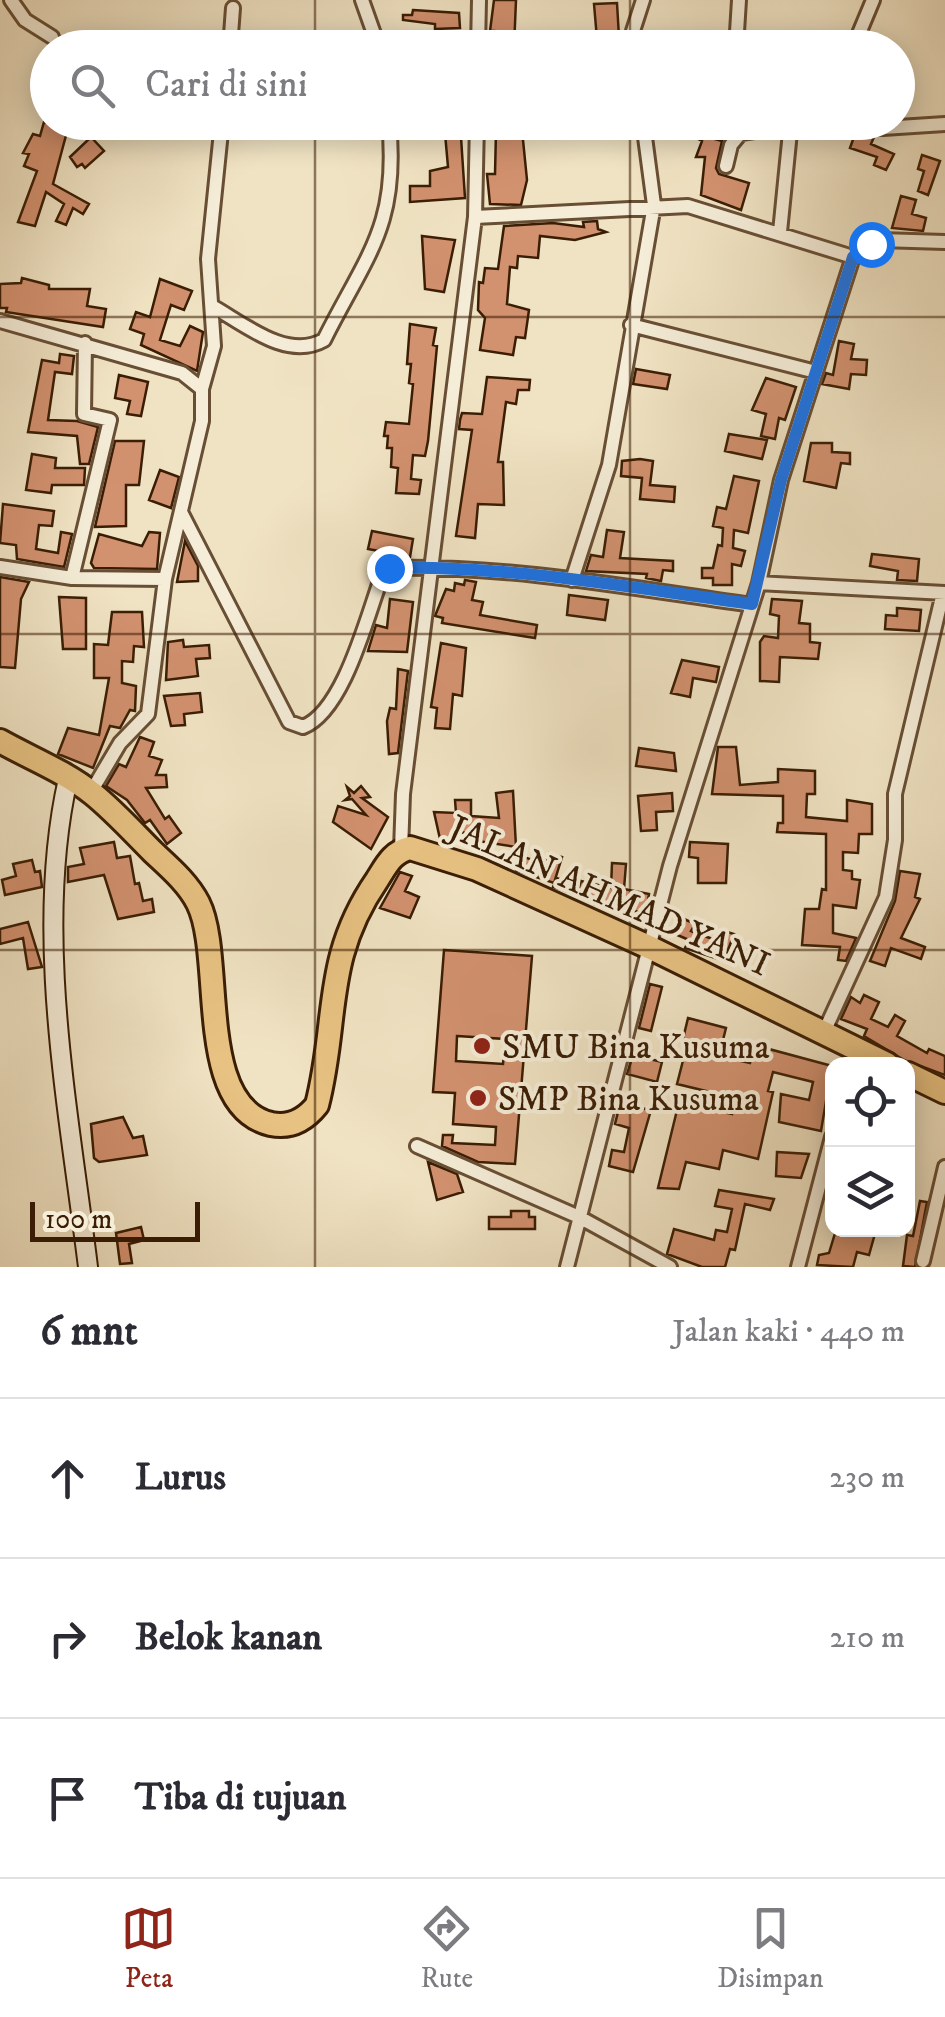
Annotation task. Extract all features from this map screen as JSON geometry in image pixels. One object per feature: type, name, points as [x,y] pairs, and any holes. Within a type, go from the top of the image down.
[{"type":"highway","name":"JALAN AHMAD YANI","points":[[0,741],[91,792],[172,870],[198,904],[217,1044],[228,1082],[241,1102],[266,1123],[293,1123],[307,1118],[316,1106],[328,1007],[344,937],[358,906],[402,850],[419,848],[464,864],[651,948],[824,1032],[854,1057]]},
{"type":"highway","points":[[915,1077],[945,1092]]},
{"type":"street","points":[[11,0],[25,20],[41,30]]},
{"type":"street","points":[[362,0],[373,30]]},
{"type":"street","points":[[478,30],[479,0]]},
{"type":"street","points":[[634,30],[642,0]]},
{"type":"street","points":[[737,30],[739,0]]},
{"type":"street","points":[[860,30],[873,0]]},
{"type":"street","points":[[231,30],[233,8]]},
{"type":"street","points":[[915,126],[945,124]]},
{"type":"street","points":[[91,792],[120,743],[148,714],[165,579],[202,421],[202,389],[214,346],[208,259],[220,140]]},
{"type":"street","points":[[212,306],[274,341],[311,348],[324,340],[382,234],[394,165],[391,140]]},
{"type":"street","points":[[402,850],[403,794],[475,216],[477,140]]},
{"type":"street","points":[[572,580],[608,466],[654,204],[645,140]]},
{"type":"street","points":[[726,166],[735,140]]},
{"type":"street","points":[[780,232],[789,140]]},
{"type":"street","points":[[475,216],[654,204],[688,206],[853,257]]},
{"type":"street","points":[[566,1267],[670,866],[759,583],[781,480],[853,257],[880,240],[945,242]]},
{"type":"street","points":[[0,321],[182,373],[202,389]]},
{"type":"street","points":[[631,325],[816,372]]},
{"type":"street","points":[[72,578],[110,420],[84,414],[85,343]]},
{"type":"street","points":[[181,512],[290,722],[304,728],[316,722],[338,691],[382,576],[389,568],[430,567],[572,580],[752,604]]},
{"type":"street","points":[[0,568],[72,578],[165,579]]},
{"type":"street","points":[[759,583],[944,593],[896,794],[895,840],[886,897],[824,1032]]},
{"type":"street","points":[[68,778],[54,842],[59,1029],[88,1267]]},
{"type":"street","points":[[417,1146],[578,1217],[670,1267]]},
{"type":"street","points":[[798,1267],[829,1147]]},
{"type":"street","points":[[923,1261],[945,1168]]},
{"type":"building","points":[[494,0],[516,0],[515,30],[490,30]]},
{"type":"building","points":[[617,3],[619,30],[596,30],[594,4]]},
{"type":"building","points":[[413,10],[459,13],[460,28],[435,29],[435,24],[403,20],[403,15],[412,15]]},
{"type":"building","points":[[30,140],[65,140],[53,184],[89,204],[83,214],[73,208],[66,225],[56,221],[64,204],[46,192],[35,226],[18,222],[37,171],[24,166],[29,154],[23,153]]},
{"type":"building","points":[[88,140],[94,140],[104,151],[85,168],[82,164],[77,167],[70,157]]},
{"type":"building","points":[[446,140],[461,140],[465,198],[410,202],[410,186],[430,186],[430,171],[448,167]]},
{"type":"building","points":[[496,140],[523,140],[527,180],[521,205],[490,204],[487,174],[495,174]]},
{"type":"building","points":[[853,140],[873,140],[871,144],[894,154],[886,170],[874,165],[877,157],[850,148]]},
{"type":"building","points":[[702,141],[722,141],[716,168],[719,174],[749,183],[741,210],[701,195],[705,157],[696,157]]},
{"type":"building","points":[[922,155],[940,161],[928,195],[918,191],[924,171],[918,169]]},
{"type":"building","points":[[901,196],[916,200],[912,214],[926,218],[923,231],[892,228]]},
{"type":"building","points":[[597,221],[598,229],[606,232],[575,240],[540,236],[538,258],[518,256],[517,268],[510,267],[507,304],[529,310],[525,338],[516,337],[513,355],[480,350],[485,318],[478,310],[479,282],[483,283],[485,268],[498,269],[504,226],[553,223],[584,227],[583,222]]},
{"type":"building","points":[[422,236],[455,240],[444,292],[425,289]]},
{"type":"building","points":[[22,278],[49,285],[49,289],[90,289],[87,306],[106,309],[103,327],[6,312],[7,308],[0,308],[0,284],[21,283]]},
{"type":"building","points":[[160,279],[192,291],[184,310],[171,305],[160,340],[180,346],[190,326],[203,332],[197,371],[141,345],[144,334],[130,329],[136,312],[150,317]]},
{"type":"building","points":[[410,324],[436,328],[433,345],[437,346],[425,456],[413,455],[411,479],[421,480],[419,494],[396,493],[398,468],[391,467],[392,448],[387,448],[388,436],[384,436],[386,422],[409,424],[413,384],[409,383],[411,364],[407,364]]},
{"type":"building","points":[[839,341],[854,344],[851,359],[867,360],[866,375],[851,374],[849,389],[822,384],[826,373],[833,375]]},
{"type":"building","points":[[60,354],[74,356],[72,374],[55,372],[48,420],[77,421],[98,427],[89,464],[80,464],[77,436],[28,432],[42,360],[59,363]]},
{"type":"building","points":[[636,369],[670,375],[667,389],[633,384]]},
{"type":"building","points":[[119,375],[148,382],[141,416],[127,414],[130,401],[115,398]]},
{"type":"building","points":[[487,377],[530,380],[529,390],[518,390],[516,404],[506,402],[498,462],[503,462],[504,505],[478,504],[475,538],[456,536],[472,430],[459,429],[460,420],[462,413],[482,414]]},
{"type":"building","points":[[766,378],[796,387],[785,420],[779,418],[775,439],[761,436],[766,414],[752,410]]},
{"type":"building","points":[[729,434],[767,440],[762,459],[725,451]]},
{"type":"building","points":[[115,441],[144,441],[139,485],[126,485],[126,526],[95,527]]},
{"type":"building","points":[[811,443],[832,443],[832,452],[850,453],[850,464],[841,463],[836,488],[804,481]]},
{"type":"building","points":[[32,454],[56,458],[55,468],[85,468],[84,485],[52,485],[51,493],[26,490]]},
{"type":"building","points":[[622,461],[653,461],[650,485],[675,487],[674,502],[640,499],[642,478],[621,476]]},
{"type":"building","points":[[160,470],[179,477],[171,508],[149,500]]},
{"type":"building","points":[[734,476],[759,481],[748,533],[734,530],[733,548],[745,551],[741,566],[732,564],[732,585],[713,585],[713,578],[702,578],[702,568],[713,568],[718,545],[722,546],[723,528],[713,526],[717,507],[726,509]]},
{"type":"building","points":[[3,504],[54,511],[52,526],[39,525],[36,549],[58,553],[61,532],[72,534],[64,567],[17,559],[16,545],[0,543]]},
{"type":"building","points":[[607,530],[624,532],[620,558],[673,561],[673,571],[663,570],[661,581],[646,578],[647,574],[586,571],[591,555],[603,557]]},
{"type":"building","points":[[372,531],[413,539],[410,557],[378,557],[379,551],[368,549]]},
{"type":"building","points":[[149,532],[160,533],[157,569],[94,568],[91,563],[99,534],[142,546]]},
{"type":"building","points":[[185,541],[198,566],[198,581],[177,582]]},
{"type":"building","points":[[872,554],[919,559],[917,581],[897,580],[898,571],[870,566]]},
{"type":"building","points":[[0,577],[29,582],[21,599],[15,668],[0,667]]},
{"type":"building","points":[[465,580],[476,582],[472,600],[483,602],[480,615],[537,625],[535,638],[442,623],[443,618],[435,616],[446,589],[454,591],[455,583],[464,585]]},
{"type":"building","points":[[569,595],[608,600],[605,620],[567,615]]},
{"type":"building","points":[[59,597],[86,598],[86,649],[63,649]]},
{"type":"building","points":[[390,599],[413,602],[407,652],[368,651],[376,625],[387,628]]},
{"type":"building","points":[[772,599],[802,601],[799,623],[810,624],[810,642],[820,643],[818,659],[780,657],[779,682],[760,681],[760,642],[764,636],[778,638],[779,616],[770,614]]},
{"type":"building","points":[[897,608],[921,610],[919,631],[885,629],[886,615],[897,616]]},
{"type":"building","points":[[112,612],[142,612],[144,647],[134,646],[133,662],[122,661],[122,683],[136,686],[135,711],[130,710],[120,728],[110,726],[93,768],[58,754],[68,728],[99,735],[109,678],[94,678],[94,644],[108,645]]},
{"type":"building","points":[[183,640],[184,647],[209,645],[210,658],[196,659],[198,676],[166,680],[168,642]]},
{"type":"building","points":[[441,643],[466,648],[462,696],[453,694],[450,729],[435,728],[437,708],[431,707]]},
{"type":"building","points":[[682,660],[719,667],[716,682],[693,678],[690,697],[671,693]]},
{"type":"building","points":[[398,669],[408,671],[398,753],[389,754],[387,721],[390,708],[396,709]]},
{"type":"building","points":[[200,693],[202,712],[184,714],[185,725],[171,726],[164,696]]},
{"type":"building","points":[[140,737],[154,742],[149,756],[162,760],[156,775],[166,775],[167,787],[146,788],[165,819],[169,816],[181,833],[167,844],[150,820],[145,823],[127,800],[106,786],[119,764],[126,767]]},
{"type":"building","points":[[718,747],[736,747],[740,785],[778,782],[778,769],[815,771],[815,794],[807,794],[806,817],[847,821],[847,800],[872,804],[872,834],[859,834],[858,853],[843,852],[843,870],[852,871],[852,879],[860,880],[856,908],[833,905],[833,933],[856,938],[846,961],[838,960],[840,947],[802,945],[805,909],[819,909],[822,889],[826,890],[826,834],[777,832],[778,823],[783,823],[783,796],[712,794]]},
{"type":"building","points":[[639,748],[674,753],[676,771],[636,766]]},
{"type":"building","points":[[361,786],[370,797],[362,798],[388,817],[371,849],[333,822],[338,806],[366,815],[352,799],[345,800],[350,796],[347,787],[354,793]]},
{"type":"building","points":[[513,791],[516,847],[478,841],[479,832],[453,833],[453,839],[440,839],[434,812],[456,813],[455,800],[471,800],[471,816],[499,818],[496,793]]},
{"type":"building","points":[[672,793],[673,811],[656,812],[657,830],[641,831],[638,796]]},
{"type":"building","points":[[114,842],[117,858],[130,856],[135,884],[139,883],[143,901],[152,899],[154,912],[118,919],[104,875],[68,882],[68,867],[84,864],[80,848]]},
{"type":"building","points":[[690,842],[728,844],[726,883],[698,883],[698,858],[689,857]]},
{"type":"building","points":[[549,853],[562,857],[554,883],[515,870],[521,870],[524,857],[545,864]]},
{"type":"building","points":[[32,860],[35,872],[40,871],[42,887],[5,895],[2,880],[16,876],[13,864]]},
{"type":"building","points":[[612,863],[626,864],[624,889],[649,894],[646,913],[594,904],[595,900],[553,887],[557,878],[579,887],[581,881],[611,888]]},
{"type":"building","points":[[900,871],[920,874],[915,897],[920,899],[901,938],[925,947],[921,959],[891,948],[885,966],[870,961],[895,901]]},
{"type":"building","points":[[400,872],[412,876],[405,891],[419,897],[410,918],[380,908]]},
{"type":"building","points":[[682,918],[695,924],[691,931],[718,941],[721,930],[734,934],[724,961],[685,948],[689,940],[675,934]]},
{"type":"building","points":[[28,922],[42,967],[28,969],[23,938],[0,944],[0,929]]},
{"type":"building","points":[[444,950],[532,956],[515,1164],[478,1162],[442,1146],[443,1135],[453,1135],[452,1143],[495,1145],[496,1127],[453,1124],[455,1093],[433,1092]],"holes":[[[457,1036],[505,1039],[503,1064],[456,1061]]]},
{"type":"building","points":[[650,984],[662,987],[651,1031],[639,1028]]},
{"type":"building","points":[[864,995],[879,1002],[871,1019],[888,1027],[895,1015],[905,1021],[897,1036],[927,1053],[929,1049],[945,1056],[945,1075],[915,1064],[915,1057],[899,1057],[864,1036],[867,1029],[841,1019],[851,997],[860,1003]]},
{"type":"building","points":[[688,1018],[726,1028],[719,1056],[750,1063],[754,1045],[825,1064],[821,1131],[779,1122],[781,1094],[809,1100],[813,1082],[773,1072],[768,1091],[773,1092],[758,1159],[723,1150],[719,1169],[686,1162],[679,1189],[658,1188],[679,1102],[732,1114],[735,1098],[677,1084],[687,1045],[682,1043]]},
{"type":"building","points":[[633,1055],[662,1062],[657,1082],[627,1074]]},
{"type":"building","points":[[620,1104],[651,1110],[633,1172],[609,1166],[612,1150],[624,1152],[629,1128],[615,1124]]},
{"type":"building","points":[[123,1117],[133,1138],[143,1136],[147,1155],[99,1162],[94,1158],[91,1124]]},
{"type":"building","points":[[777,1152],[809,1154],[801,1178],[776,1176]]},
{"type":"building","points":[[428,1162],[457,1174],[463,1192],[437,1200]]},
{"type":"building","points":[[719,1190],[774,1199],[770,1210],[745,1204],[735,1250],[730,1249],[725,1267],[702,1267],[667,1254],[674,1229],[714,1240],[716,1230],[727,1232],[732,1209],[715,1206]]},
{"type":"building","points":[[920,1201],[927,1202],[915,1267],[903,1266],[907,1237],[915,1237]]},
{"type":"building","points":[[511,1211],[529,1211],[529,1217],[535,1217],[535,1229],[489,1229],[489,1217],[511,1217]]},
{"type":"building","points":[[141,1227],[144,1240],[129,1244],[132,1263],[120,1264],[116,1233]]},
{"type":"building","points":[[834,1237],[874,1237],[869,1255],[857,1252],[853,1267],[817,1265],[819,1255],[829,1253]]},
{"type":"place","name":"SMU Bina Kusuma","points":[[482,1046]]},
{"type":"place","name":"SMP Bina Kusuma","points":[[478,1098]]},
{"type":"route","points":[[389,568],[430,567],[572,580],[752,604],[781,480],[853,257],[871,244]]}]
